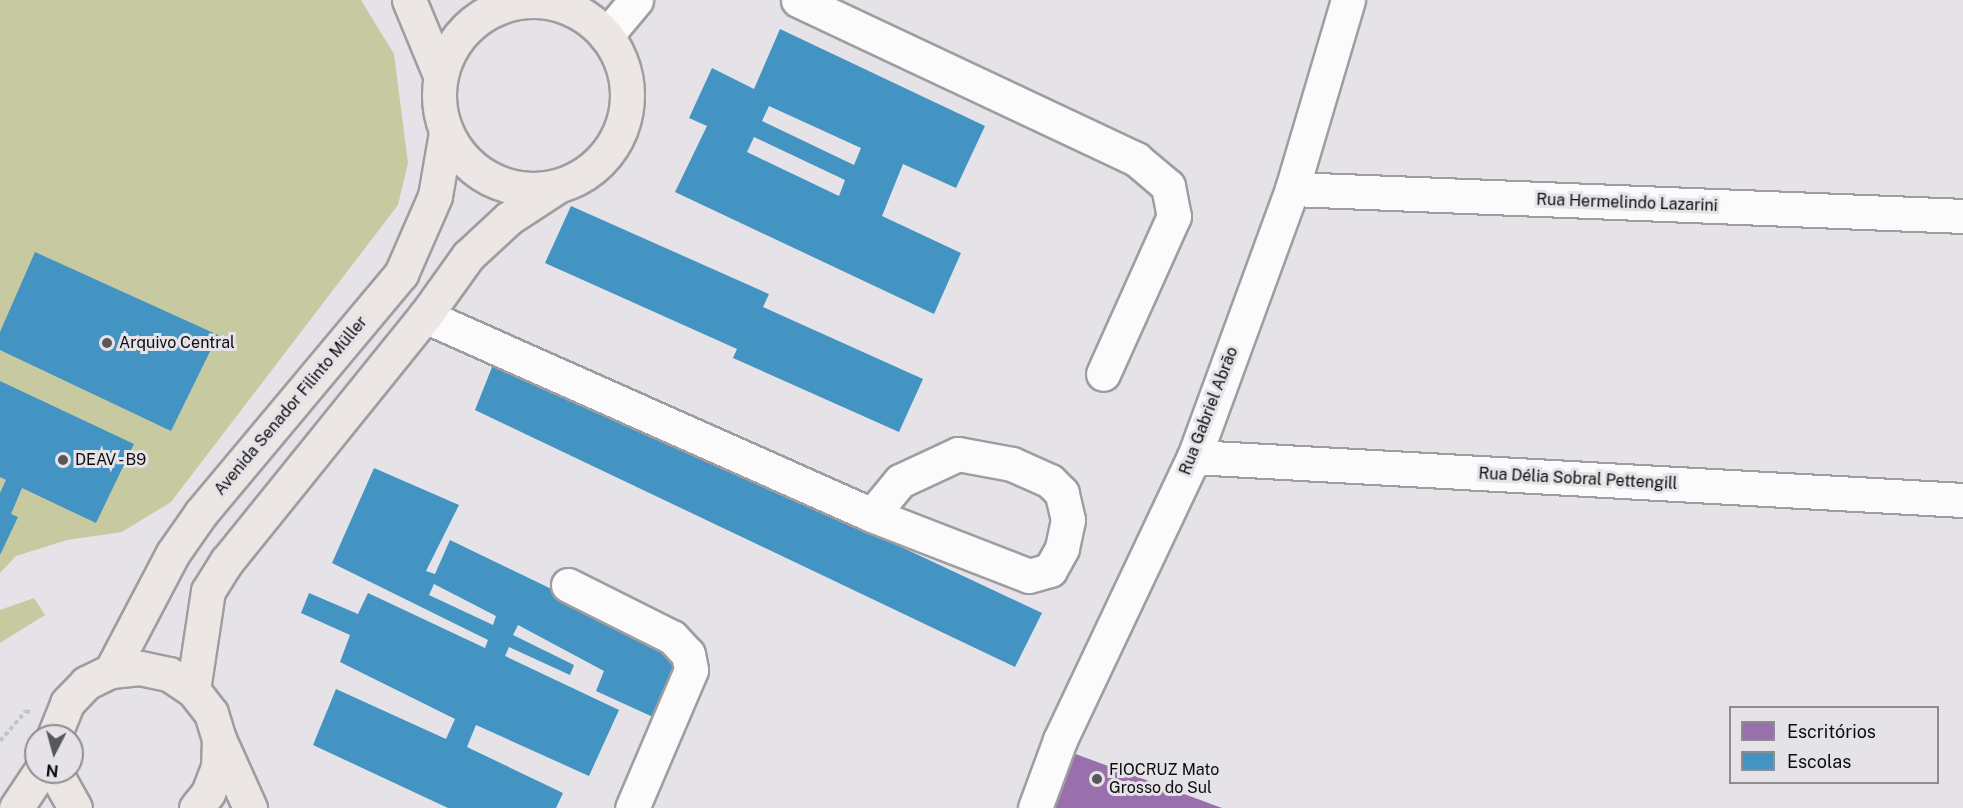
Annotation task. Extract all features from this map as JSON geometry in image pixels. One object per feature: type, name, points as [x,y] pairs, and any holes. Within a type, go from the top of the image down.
[{"type":"main road","points":[[409,0],[440,75]]},
{"type":"main road","points":[[193,690],[208,591],[226,561],[425,316],[468,256],[509,218],[594,166],[609,151],[623,124],[627,93],[621,63],[606,36],[576,12],[558,4],[529,0],[499,7],[472,23],[452,46],[440,75],[438,104],[446,132],[459,155],[480,174],[504,185],[531,189],[558,186]]},
{"type":"main road","name":"Avenida Senador Filinto Müller","points":[[111,671],[173,553],[201,513],[401,274],[435,196],[446,132]]},
{"type":"main road","points":[[59,724],[67,703],[86,683],[111,671],[140,668],[169,674],[193,690],[211,713],[219,739],[250,808]]},
{"type":"main road","points":[[196,808],[208,793],[218,767],[219,739]]},
{"type":"main road","points":[[16,808],[32,784]]},
{"type":"main road","points":[[62,784],[75,808]]},
{"type":"street","points":[[606,36],[636,0]]},
{"type":"street","points":[[798,0],[1136,159],[1168,186],[1174,216],[1103,374]]},
{"type":"street","name":"Rua Gabriel Abrão","points":[[1035,808],[1060,740],[1194,457],[1292,189],[1347,0]]},
{"type":"street","name":"Rua Hermelindo Lazarini","points":[[1292,189],[1963,216]]},
{"type":"street","points":[[425,316],[872,515],[1029,576],[1050,570],[1062,548],[1068,520],[1062,493],[1050,481],[1012,464],[958,454],[900,482],[872,515]]},
{"type":"street","name":"Rua Délia Sobral Pettengill","points":[[1194,457],[1963,500]]},
{"type":"street","points":[[568,585],[672,637],[688,654],[691,670],[632,808]]},
{"type":"green space","points":[[0,0],[361,0],[394,54],[408,163],[398,205],[171,502],[122,532],[67,540],[16,556],[0,573]]},
{"type":"green space","points":[[34,598],[45,615],[0,643],[0,610]]},
{"type":"building: Escritórios","name":"FIOCRUZ Mato Grosso do Sul","points":[[1062,749],[1222,808],[1041,808]]},
{"type":"building: Escolas","points":[[780,29],[985,126],[956,188],[903,164],[882,216],[961,253],[934,314],[675,192],[707,126],[689,118],[712,68],[754,89]],"holes":[[[769,106],[861,148],[854,165],[762,121]],[[754,137],[845,180],[839,196],[747,152]]]},
{"type":"building: Escolas","points":[[571,206],[769,294],[763,307],[923,379],[899,432],[733,358],[737,349],[545,263]]},
{"type":"building: Escolas","name":"Arquivo Central","points":[[35,252],[218,335],[171,431],[0,350],[0,332]]},
{"type":"building: Escolas","points":[[496,357],[1042,613],[1015,667],[475,410]]},
{"type":"building: Escolas","name":"DEAV - B9","points":[[0,381],[134,444],[96,523],[22,488],[11,514],[18,517],[0,555],[0,493],[6,480],[0,477]]},
{"type":"building: Escolas","points":[[374,468],[459,505],[426,571],[435,574],[450,540],[680,651],[653,717],[596,691],[604,671],[518,625],[513,635],[574,665],[570,675],[509,647],[505,656],[619,710],[589,776],[476,725],[467,747],[563,793],[556,808],[448,808],[313,745],[336,689],[446,739],[455,719],[340,662],[350,635],[301,613],[309,593],[358,614],[368,593],[485,648],[488,640],[332,563]],"holes":[[[434,584],[496,616],[493,625],[429,595]]]},
{"type":"place","name":"Arquivo Central","points":[[107,343]]},
{"type":"place","name":"DEAV - B9","points":[[63,460]]},
{"type":"place","name":"FIOCRUZ Mato Grosso do Sul","points":[[1097,779]]}]
